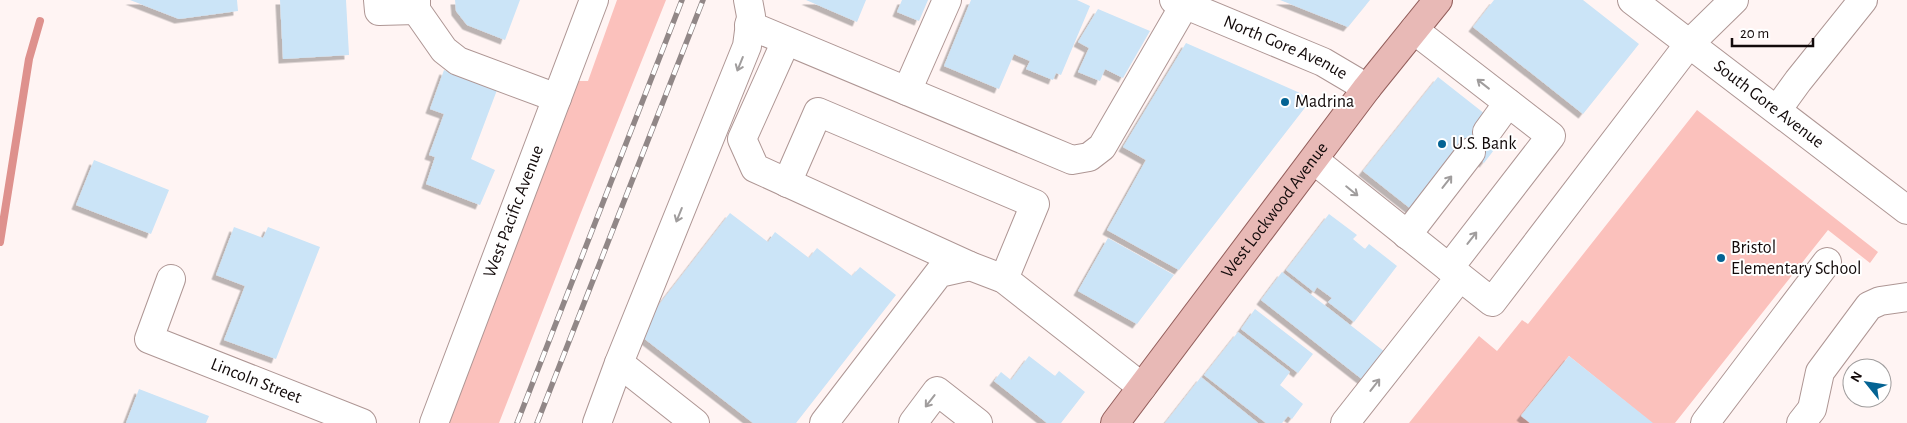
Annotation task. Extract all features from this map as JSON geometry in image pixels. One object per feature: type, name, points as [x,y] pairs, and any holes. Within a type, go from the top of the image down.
[{"type":"main road","name":"West Lockwood Avenue","points":[[1115,423],[1367,88],[1438,0]]},
{"type":"street","points":[[378,0],[379,11],[416,5],[444,50],[458,61],[557,98]]},
{"type":"street","name":"West Pacific Avenue","points":[[434,423],[594,0]]},
{"type":"street","points":[[907,91],[946,0]]},
{"type":"street","name":"South Gore Avenue","points":[[1632,0],[1907,210]]},
{"type":"street","points":[[1314,160],[1492,302],[1689,44],[1734,0]]},
{"type":"street","points":[[1777,110],[1863,0]]},
{"type":"street","points":[[749,13],[786,41],[1072,160],[1089,157],[1102,147],[1179,2]]},
{"type":"street","name":"North Gore Avenue","points":[[1179,2],[1323,62],[1367,88]]},
{"type":"street","points":[[597,423],[619,363],[747,46],[749,13]]},
{"type":"street","points":[[1345,423],[1551,136],[1414,30]]},
{"type":"street","points":[[786,41],[742,139],[755,168],[970,266],[1004,279],[1142,387]]},
{"type":"street","points":[[1407,235],[1508,103]]},
{"type":"street","points":[[787,183],[818,112],[1035,204],[1004,279]]},
{"type":"street","points":[[1705,423],[1827,262]]},
{"type":"street","points":[[824,423],[939,273],[970,266]]},
{"type":"street","name":"Lincoln Street","points":[[171,279],[149,339],[362,423]]},
{"type":"street","points":[[1801,423],[1812,409],[1820,372],[1869,306],[1880,301],[1907,298]]},
{"type":"street","points":[[619,363],[695,423]]},
{"type":"street","points":[[913,423],[937,392],[978,423]]},
{"type":"shaded area","points":[[617,0],[666,0],[499,423],[449,423],[578,81],[588,81]]},
{"type":"shaded area","name":"Bristol Elementary School","points":[[1697,110],[1878,252],[1870,263],[1828,230],[1675,423],[1652,423],[1569,356],[1521,415],[1530,423],[1409,423],[1479,336],[1497,351],[1522,320],[1528,324]]},
{"type":"building","points":[[130,0],[237,0],[238,11],[179,19]]},
{"type":"building","points":[[280,0],[346,0],[349,55],[283,59]]},
{"type":"building","points":[[455,0],[520,0],[505,40],[467,25],[456,11]]},
{"type":"building","points":[[806,0],[866,0],[857,22]]},
{"type":"building","points":[[902,0],[928,0],[919,21],[897,12]]},
{"type":"building","points":[[971,0],[1077,0],[1090,6],[1061,75],[1056,73],[1053,80],[1026,69],[1030,61],[1014,54],[999,89],[944,66]]},
{"type":"building","points":[[1280,0],[1370,0],[1348,27]]},
{"type":"building","points":[[1494,0],[1583,0],[1639,44],[1583,114],[1473,27]]},
{"type":"building","points":[[1098,9],[1150,31],[1123,78],[1105,69],[1100,81],[1078,72],[1089,48],[1078,42]]},
{"type":"building","points":[[1186,43],[1300,93],[1306,98],[1307,105],[1179,270],[1107,230],[1146,160],[1123,147]]},
{"type":"building","points":[[444,70],[497,90],[471,159],[495,170],[480,205],[426,184],[435,157],[429,155],[444,114],[430,109]]},
{"type":"building","name":"U.S. Bank","points":[[1438,77],[1485,114],[1477,124],[1500,142],[1484,163],[1462,145],[1411,209],[1363,171]]},
{"type":"building","points":[[94,160],[169,190],[151,234],[76,205]]},
{"type":"building","points":[[730,213],[768,242],[775,232],[809,258],[817,248],[852,276],[860,267],[896,295],[796,423],[753,423],[637,333]]},
{"type":"building","points":[[1329,214],[1357,235],[1353,239],[1365,249],[1369,244],[1397,266],[1354,322],[1328,302],[1332,298],[1317,287],[1314,292],[1286,270]]},
{"type":"building","points":[[234,227],[263,238],[268,227],[320,247],[276,359],[224,340],[245,286],[216,275]]},
{"type":"building","points":[[1108,238],[1174,275],[1137,324],[1078,291]]},
{"type":"building","points":[[1282,272],[1385,352],[1363,380],[1261,300]]},
{"type":"building","points":[[1255,309],[1313,354],[1298,373],[1241,329]]},
{"type":"building","points":[[1238,332],[1290,372],[1280,385],[1303,404],[1292,419],[1288,416],[1282,423],[1266,423],[1204,375]]},
{"type":"building","points":[[1029,356],[1055,376],[1059,371],[1085,392],[1061,423],[1047,423],[994,381],[1001,372],[1011,380]]},
{"type":"building","points":[[1569,356],[1653,423],[1530,423],[1521,416]]},
{"type":"building","points":[[1201,377],[1258,423],[1165,423]]},
{"type":"building","points":[[139,389],[209,416],[206,423],[126,423]]},
{"type":"waterway","points":[[0,242],[29,59],[40,21]]},
{"type":"railway","points":[[517,423],[682,0]]},
{"type":"railway","points":[[537,423],[703,0]]},
{"type":"place","name":"Madrina","points":[[1285,102]]},
{"type":"place","name":"U.S. Bank","points":[[1442,144]]},
{"type":"place","name":"Bristol Elementary School","points":[[1721,258]]}]
